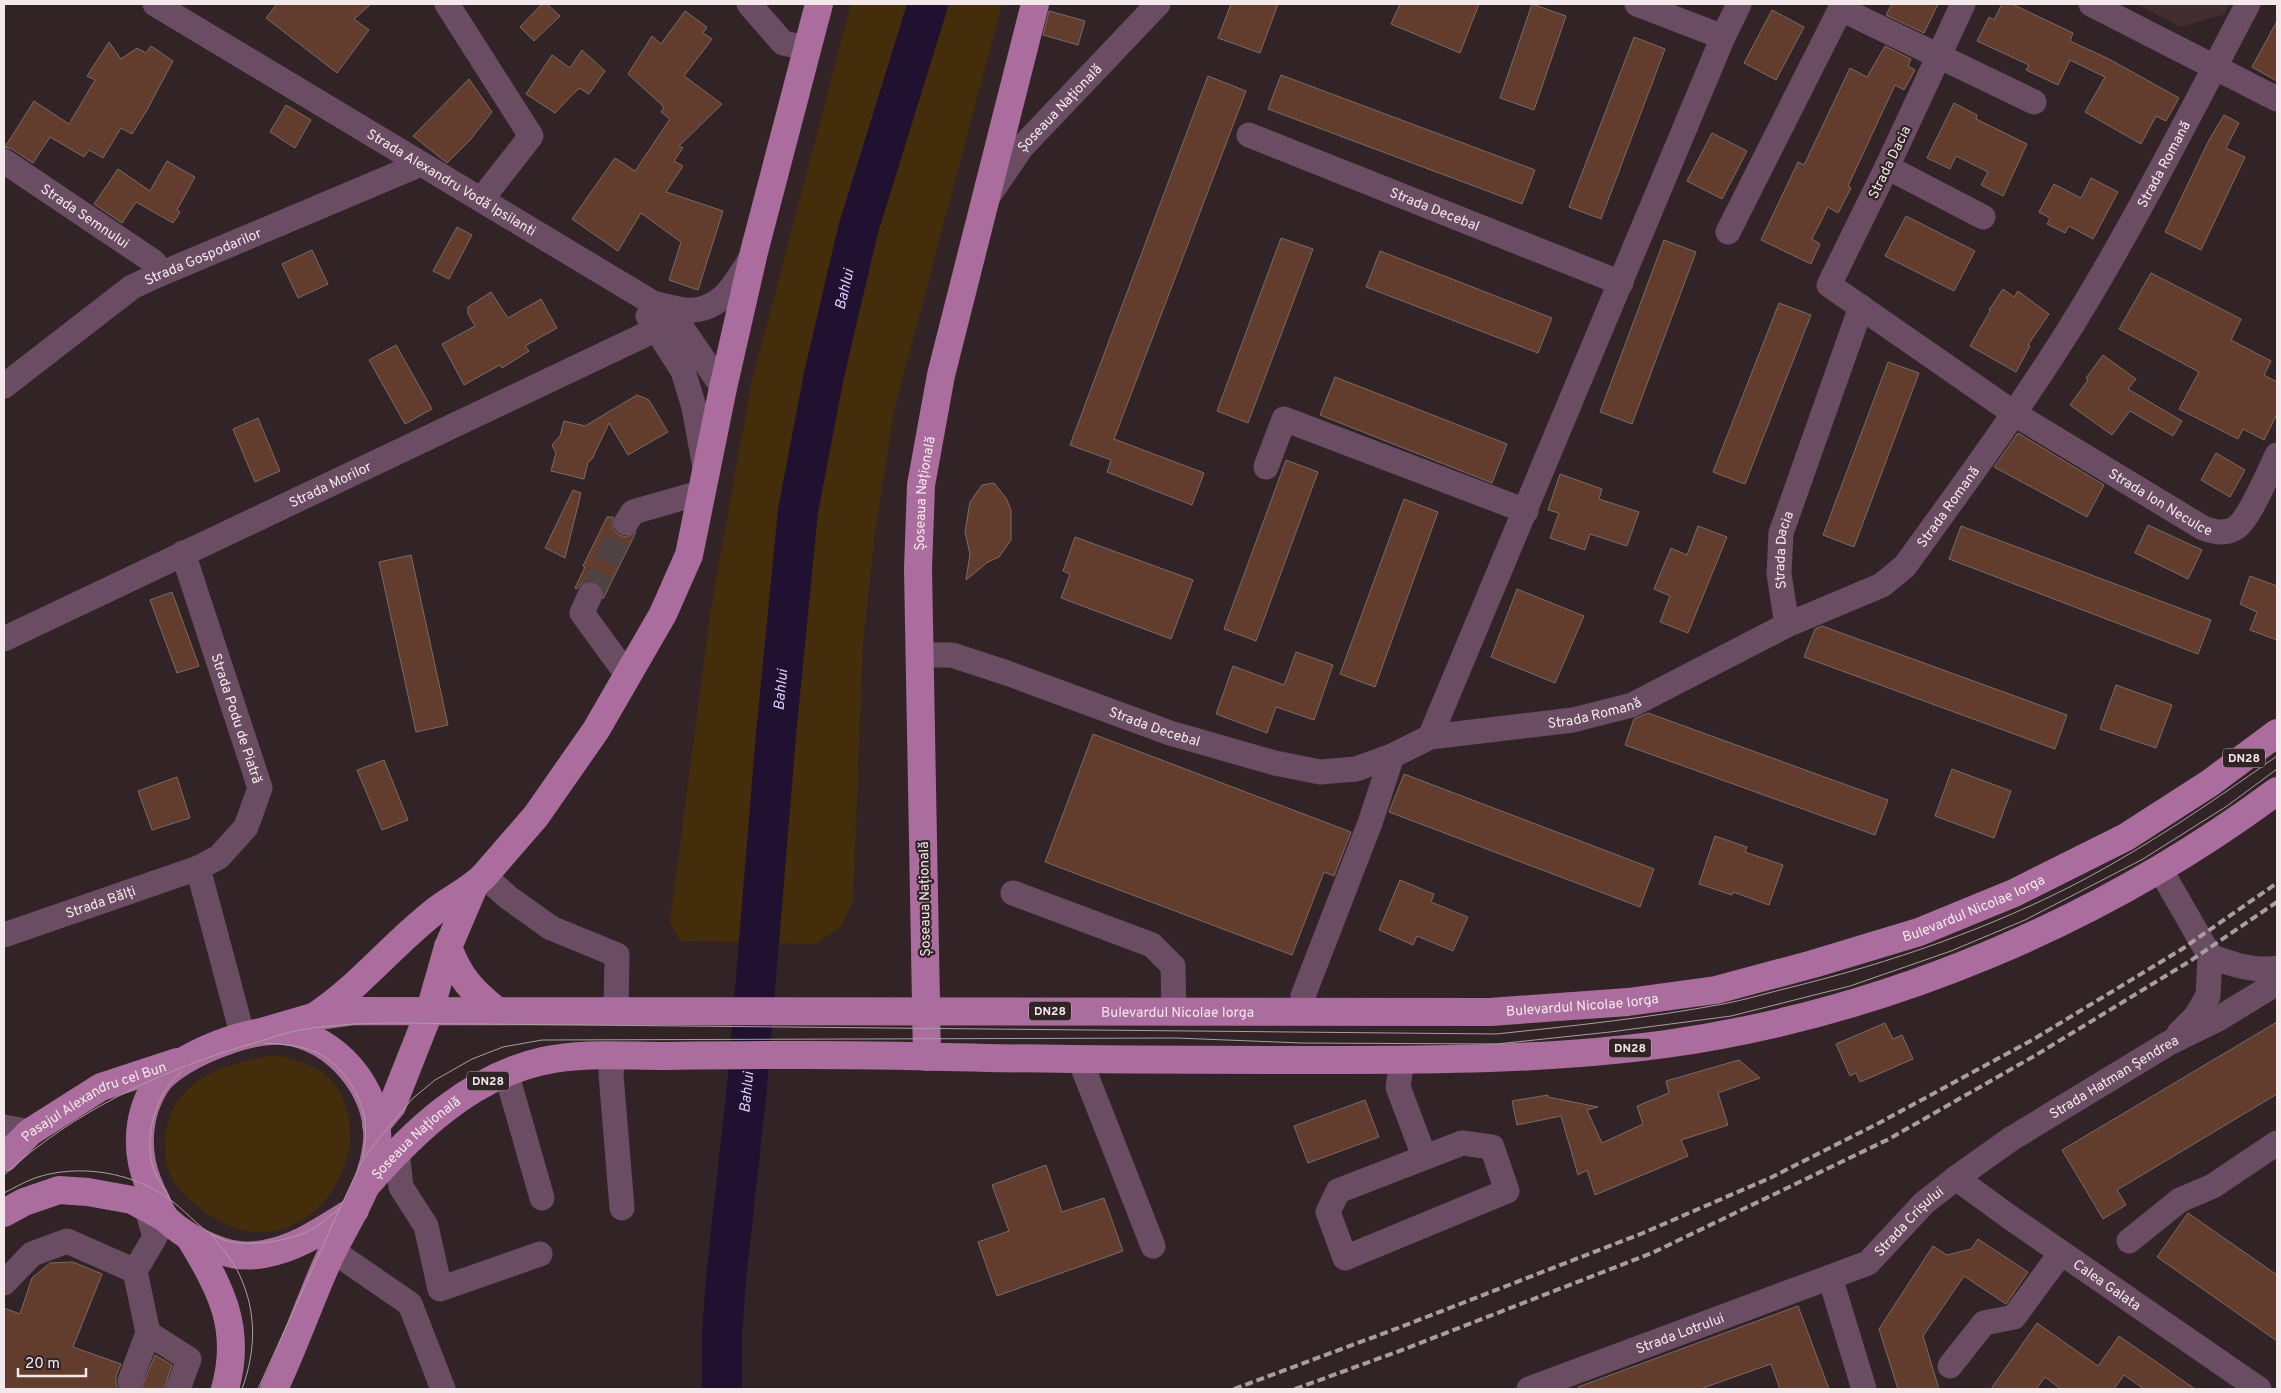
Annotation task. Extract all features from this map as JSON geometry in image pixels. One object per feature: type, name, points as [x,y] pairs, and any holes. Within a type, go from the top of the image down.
[{"type":"main road","points":[[313,1017],[341,999],[434,912],[480,880],[536,816],[596,730],[663,614],[689,555],[705,484],[723,388],[754,252],[819,4]]},
{"type":"main road","points":[[984,202],[1035,4]]},
{"type":"main road","name":"Șoseaua Națională","points":[[360,1199],[397,1150],[422,1127],[452,1104],[480,1085],[506,1072],[545,1060],[613,1056],[824,1054],[927,1057],[918,569],[921,485],[941,375],[984,202]]},
{"type":"main road","name":"Bulevardul Nicolae Iorga","points":[[616,1011],[1304,1014],[1490,1012],[1628,1002],[1716,990],[1813,964],[1919,932],[2031,884],[2126,837],[2210,783],[2277,733]]},
{"type":"main road","name":"DN28","points":[[927,1057],[1080,1060],[1522,1058],[1601,1052],[1668,1044],[1767,1025],[1853,1002],[1954,969],[2096,904],[2160,869],[2237,821],[2277,792]]},
{"type":"main road","points":[[376,1125],[392,1106],[430,1010],[448,947],[480,880]]},
{"type":"main road","points":[[448,947],[457,970],[469,986],[498,1011]]},
{"type":"main road","name":"DN28","points":[[360,1199],[312,1237],[287,1248],[264,1254],[242,1257],[225,1254],[190,1238],[156,1214],[140,1162],[139,1139],[142,1116],[152,1092],[163,1076],[190,1058],[254,1034],[313,1017],[355,1011],[616,1011]]},
{"type":"main road","name":"DN28","points":[[254,1034],[285,1031],[308,1037],[350,1066],[364,1088],[376,1125],[374,1156],[360,1199],[333,1251],[274,1389]]},
{"type":"main road","name":"Pasajul Alexandru cel Bun","points":[[4,1158],[30,1132],[101,1087],[190,1058]]},
{"type":"main road","points":[[4,1213],[24,1202],[60,1190],[88,1192],[132,1200],[156,1214]]},
{"type":"main road","name":"DN28","points":[[190,1238],[222,1295],[230,1328],[231,1368],[225,1389]]},
{"type":"street","name":"Strada Alexandru Vodă Ipsilanti","points":[[156,4],[653,303],[675,318],[723,388]]},
{"type":"street","points":[[446,4],[531,136],[481,200]]},
{"type":"street","points":[[749,4],[784,43],[807,48]]},
{"type":"street","name":"Șoseaua Națională","points":[[984,202],[1022,147],[1158,4]]},
{"type":"street","points":[[1637,4],[1723,37]]},
{"type":"street","points":[[1430,737],[1723,37],[1739,4]]},
{"type":"street","name":"Strada Dacia","points":[[1963,4],[1887,167],[1829,285],[2015,414]]},
{"type":"street","points":[[2091,4],[2277,100]]},
{"type":"street","name":"Strada Romană","points":[[1430,737],[1573,720],[1632,705],[1786,625],[1882,585],[1896,575],[2015,414],[2086,303],[2149,192],[2248,4]]},
{"type":"street","points":[[1728,232],[1842,6],[2034,102]]},
{"type":"street","name":"Strada Decebal","points":[[1250,135],[1621,283]]},
{"type":"street","name":"Strada Semnului","points":[[4,162],[154,262],[158,274]]},
{"type":"street","name":"Strada Gospodarilor","points":[[4,386],[132,287],[158,274],[422,164]]},
{"type":"street","points":[[1887,167],[1983,217]]},
{"type":"street","points":[[653,303],[685,310],[709,306],[730,293],[754,252]]},
{"type":"street","points":[[626,523],[633,512],[705,484],[694,407],[683,371],[630,289]]},
{"type":"street","name":"Strada Dacia","points":[[1786,625],[1779,574],[1781,533],[1861,306]]},
{"type":"street","name":"Strada Morilor","points":[[4,640],[183,553],[657,329]]},
{"type":"street","name":"Strada Ion Neculce","points":[[2015,414],[2203,528],[2215,532],[2228,531],[2244,520],[2277,455]]},
{"type":"street","points":[[1266,467],[1284,419],[1526,511]]},
{"type":"street","name":"Strada Podu de Piatră","points":[[183,553],[260,788],[246,827],[219,857],[198,868]]},
{"type":"street","points":[[590,595],[582,613],[628,676]]},
{"type":"street","name":"Strada Decebal","points":[[921,655],[952,656],[1007,673],[1170,733],[1275,763],[1320,772],[1356,769],[1392,756],[1430,737]]},
{"type":"street","points":[[1304,1014],[1303,996],[1370,823],[1392,756]]},
{"type":"street","points":[[198,868],[254,1034]]},
{"type":"street","name":"Strada Bălți","points":[[4,935],[198,868]]},
{"type":"street","points":[[2160,869],[2210,956],[2208,996],[2196,1016],[2169,1043]]},
{"type":"street","points":[[480,880],[551,928],[617,956],[616,1011]]},
{"type":"street","points":[[1013,892],[1152,945],[1173,966],[1174,1013]]},
{"type":"street","points":[[2210,956],[2247,968],[2267,970],[2277,968]]},
{"type":"street","name":"Strada Hatman Șendrea","points":[[1956,1178],[2011,1139],[2169,1043],[2218,1019],[2277,984]]},
{"type":"street","points":[[613,1056],[610,1074],[622,1208]]},
{"type":"street","points":[[1080,1060],[1153,1246]]},
{"type":"street","points":[[1402,1060],[1398,1087],[1424,1156]]},
{"type":"street","points":[[506,1072],[542,1198]]},
{"type":"street","points":[[4,1127],[30,1132]]},
{"type":"street","points":[[1462,1143],[1492,1147],[1507,1191],[1345,1258],[1328,1212],[1338,1191],[1424,1156],[1462,1143]]},
{"type":"street","points":[[2129,1241],[2180,1200],[2213,1186],[2277,1143]]},
{"type":"street","points":[[397,1150],[401,1187],[426,1226],[440,1290],[540,1254]]},
{"type":"street","name":"Calea Galata","points":[[1956,1178],[2061,1253],[2259,1389]]},
{"type":"street","name":"Strada Crișului","points":[[1830,1277],[1868,1263],[1924,1203],[1956,1178]]},
{"type":"street","points":[[130,1381],[148,1333],[135,1271],[155,1237],[156,1214]]},
{"type":"street","points":[[4,1283],[32,1254],[67,1241],[135,1271]]},
{"type":"street","points":[[333,1251],[410,1304],[443,1389]]},
{"type":"street","points":[[1950,1366],[1984,1322],[2014,1317],[2061,1253]]},
{"type":"street","points":[[1830,1277],[1864,1389]]},
{"type":"street","name":"Strada Lotrului","points":[[1529,1389],[1830,1277]]},
{"type":"street","points":[[148,1333],[189,1359],[178,1389]]},
{"type":"shaded area","points":[[851,4],[1002,4],[894,411],[875,534],[863,644],[853,902],[841,927],[816,944],[680,941],[670,922],[711,608],[751,385]]},
{"type":"shaded area","points":[[2136,4],[2230,4],[2225,14],[2181,27]]},
{"type":"shaded area","points":[[276,1055],[311,1066],[328,1077],[343,1099],[350,1125],[348,1152],[340,1177],[325,1200],[305,1218],[281,1230],[254,1232],[224,1223],[198,1207],[183,1193],[171,1177],[165,1145],[168,1123],[175,1105],[186,1091],[201,1079],[218,1070],[256,1058]]},
{"type":"building","points":[[277,4],[371,4],[354,19],[369,30],[337,73],[266,18]]},
{"type":"building","points":[[542,4],[547,4],[560,16],[534,41],[520,27]]},
{"type":"building","points":[[1231,4],[1278,4],[1260,53],[1218,38]]},
{"type":"building","points":[[1400,4],[1479,4],[1460,53],[1391,24]]},
{"type":"building","points":[[1532,4],[1566,16],[1534,110],[1500,98]]},
{"type":"building","points":[[1892,4],[1938,4],[1924,33],[1886,15]]},
{"type":"building","points":[[2002,4],[2012,4],[2073,33],[2070,41],[2109,59],[2179,98],[2166,121],[2156,116],[2141,144],[2085,112],[2105,77],[2070,60],[2058,85],[2026,70],[2029,65],[1977,41],[1989,17],[1994,20]]},
{"type":"building","points":[[1772,10],[1804,27],[1776,80],[1744,63]]},
{"type":"building","points":[[685,11],[707,27],[703,33],[712,39],[684,76],[722,104],[679,146],[683,148],[674,161],[683,166],[666,192],[723,211],[698,290],[669,280],[681,242],[641,213],[618,251],[572,219],[615,158],[635,171],[670,119],[661,112],[664,107],[628,74],[652,36],[661,44]]},
{"type":"building","points":[[1049,11],[1085,21],[1078,45],[1043,35]]},
{"type":"building","points":[[2277,21],[2277,81],[2252,67]]},
{"type":"building","points":[[1634,37],[1665,49],[1601,219],[1569,207]]},
{"type":"building","points":[[109,42],[121,59],[137,48],[146,53],[151,46],[173,61],[132,134],[121,128],[103,158],[89,150],[84,157],[50,137],[33,163],[12,149],[5,147],[34,101],[69,124],[95,80],[87,76]]},
{"type":"building","points":[[1885,46],[1911,59],[1908,66],[1915,70],[1904,90],[1895,85],[1848,186],[1851,188],[1838,213],[1828,207],[1812,239],[1820,244],[1811,264],[1761,240],[1798,162],[1804,165],[1850,68],[1867,77]]},
{"type":"building","points":[[582,50],[605,71],[589,94],[579,88],[555,113],[526,94],[552,55],[570,68]]},
{"type":"building","points":[[1281,75],[1535,170],[1522,204],[1268,109]]},
{"type":"building","points":[[1208,76],[1246,91],[1114,439],[1204,473],[1192,505],[1107,472],[1111,460],[1070,445]]},
{"type":"building","points":[[469,79],[492,112],[470,140],[447,163],[413,136]]},
{"type":"building","points":[[1954,103],[1977,115],[1976,119],[2027,144],[2003,196],[1981,185],[1988,172],[1956,156],[1950,169],[1927,158]]},
{"type":"building","points":[[286,105],[311,120],[295,148],[270,132]]},
{"type":"building","points":[[2224,115],[2239,123],[2226,148],[2245,157],[2201,250],[2165,232],[2209,140]]},
{"type":"building","points":[[1712,133],[1747,151],[1722,199],[1687,181]]},
{"type":"building","points":[[167,161],[195,177],[177,210],[180,212],[173,223],[136,202],[122,223],[94,204],[118,169],[150,191]]},
{"type":"building","points":[[2091,178],[2118,192],[2093,239],[2069,226],[2065,233],[2047,224],[2050,218],[2039,212],[2054,184],[2081,198]]},
{"type":"building","points":[[1906,216],[1975,251],[1954,291],[1885,256]]},
{"type":"building","points":[[457,227],[472,235],[449,279],[433,271]]},
{"type":"building","points":[[1281,238],[1313,249],[1248,423],[1217,411]]},
{"type":"building","points":[[1664,240],[1696,252],[1632,424],[1600,412]]},
{"type":"building","points":[[312,250],[328,284],[298,298],[282,264]]},
{"type":"building","points":[[1380,251],[1552,318],[1538,353],[1366,287]]},
{"type":"building","points":[[2151,273],[2241,319],[2231,340],[2271,361],[2264,375],[2277,382],[2277,414],[2264,440],[2243,429],[2238,439],[2179,409],[2199,372],[2119,329]]},
{"type":"building","points":[[2003,289],[2014,297],[2018,291],[2049,314],[2028,345],[2030,346],[2016,372],[1970,346],[1989,310]]},
{"type":"building","points":[[491,292],[508,318],[541,299],[557,328],[525,346],[529,351],[502,368],[500,365],[464,385],[442,344],[475,326],[468,314],[468,307]]},
{"type":"building","points":[[1779,303],[1811,315],[1745,484],[1713,472]]},
{"type":"building","points":[[396,345],[432,409],[405,424],[369,360]]},
{"type":"building","points":[[2103,355],[2136,379],[2128,389],[2182,421],[2173,436],[2130,411],[2112,435],[2070,405],[2088,380],[2086,378]]},
{"type":"building","points":[[1888,362],[1919,373],[1854,547],[1823,535]]},
{"type":"building","points":[[1335,377],[1507,444],[1492,483],[1320,415]]},
{"type":"building","points":[[637,395],[649,400],[668,432],[628,455],[609,423],[592,459],[588,462],[584,479],[551,471],[556,453],[552,445],[560,436],[564,421],[585,426]]},
{"type":"building","points":[[258,418],[280,471],[255,482],[233,429]]},
{"type":"building","points":[[2018,433],[2104,485],[2087,517],[1994,467]]},
{"type":"building","points":[[2216,453],[2245,470],[2230,497],[2201,480]]},
{"type":"building","points":[[1286,460],[1318,472],[1256,641],[1224,629]]},
{"type":"building","points":[[1560,474],[1602,489],[1599,499],[1639,512],[1627,546],[1590,534],[1585,550],[1550,538],[1559,513],[1548,510]]},
{"type":"building","points":[[994,483],[1006,498],[1011,510],[1011,540],[999,557],[988,562],[966,580],[970,554],[965,532],[970,502],[982,485]]},
{"type":"building","points":[[573,490],[581,493],[565,558],[545,548]]},
{"type":"building","points":[[1404,499],[1438,512],[1375,687],[1340,674]]},
{"type":"building","points":[[607,517],[613,517],[613,529],[619,535],[626,537],[636,532],[603,599],[602,587],[595,582],[588,581],[582,583],[577,589],[575,588],[585,567],[583,566]]},
{"type":"building","points":[[2148,525],[2202,550],[2188,579],[2135,553]]},
{"type":"building","points":[[1698,526],[1727,537],[1688,633],[1660,622],[1670,596],[1654,589],[1671,548],[1687,555]]},
{"type":"building","points":[[1961,526],[2211,620],[2198,654],[1949,559]]},
{"type":"building","points":[[1075,537],[1193,580],[1171,639],[1061,598],[1070,574],[1063,571]]},
{"type":"building","points":[[411,555],[448,725],[416,732],[379,562]]},
{"type":"building","points":[[2250,576],[2277,586],[2277,640],[2250,630],[2257,612],[2240,604]]},
{"type":"building","points":[[1517,589],[1584,616],[1555,683],[1491,657]]},
{"type":"building","points":[[172,592],[199,666],[177,673],[150,600]]},
{"type":"building","points":[[1822,626],[2067,715],[2055,749],[1804,657],[1815,629]]},
{"type":"building","points":[[1296,652],[1333,665],[1314,720],[1276,707],[1267,733],[1216,714],[1233,666],[1284,685]]},
{"type":"building","points":[[2116,685],[2172,705],[2156,748],[2100,729]]},
{"type":"building","points":[[1648,713],[1888,800],[1875,835],[1625,745],[1634,719]]},
{"type":"building","points":[[1093,734],[1351,832],[1334,876],[1324,872],[1292,955],[1045,862]]},
{"type":"building","points":[[384,760],[408,820],[382,830],[357,770]]},
{"type":"building","points":[[1952,769],[2011,791],[1994,838],[1935,816]]},
{"type":"building","points":[[1404,774],[1654,869],[1640,907],[1389,812]]},
{"type":"building","points":[[177,777],[190,818],[152,830],[138,791]]},
{"type":"building","points":[[1715,836],[1747,847],[1745,852],[1783,865],[1769,905],[1733,892],[1732,895],[1699,884]]},
{"type":"building","points":[[1400,880],[1434,894],[1431,902],[1468,917],[1453,951],[1417,936],[1413,945],[1379,930]]},
{"type":"building","points":[[2277,1022],[2277,1094],[2117,1190],[2126,1205],[2103,1219],[2062,1150]]},
{"type":"building","points":[[1885,1023],[1893,1039],[1902,1035],[1913,1059],[1860,1082],[1856,1073],[1850,1076],[1836,1044]]},
{"type":"building","points":[[1739,1060],[1760,1078],[1718,1093],[1728,1125],[1681,1140],[1688,1156],[1595,1195],[1587,1170],[1578,1175],[1561,1116],[1517,1125],[1512,1101],[1548,1095],[1548,1097],[1598,1107],[1587,1110],[1602,1143],[1643,1124],[1637,1106],[1669,1093],[1666,1081]]},
{"type":"building","points":[[1365,1100],[1379,1137],[1308,1163],[1294,1126]]},
{"type":"building","points":[[1046,1165],[1062,1212],[1104,1198],[1123,1251],[997,1296],[978,1242],[1009,1231],[992,1185]]},
{"type":"building","points":[[2188,1213],[2277,1275],[2277,1341],[2157,1257]]},
{"type":"building","points":[[1978,1239],[2028,1272],[2006,1304],[1964,1276],[1923,1336],[1939,1389],[1898,1389],[1879,1329],[1933,1246],[1947,1255],[1971,1249]]},
{"type":"building","points":[[73,1262],[102,1274],[73,1347],[121,1364],[116,1376],[118,1389],[4,1389],[4,1308],[20,1314],[32,1278],[50,1263]]},
{"type":"building","points":[[1798,1306],[1829,1389],[1780,1389],[1771,1364],[1700,1389],[1579,1389],[1578,1387]]},
{"type":"building","points":[[2037,1323],[2098,1366],[2119,1336],[2195,1389],[2144,1389],[2124,1375],[2114,1389],[2061,1389],[2045,1377],[2036,1389],[1991,1389]]},
{"type":"building","points":[[155,1355],[172,1365],[164,1389],[141,1389]]},
{"type":"waterway","name":"Bahlui","points":[[722,1389],[722,1334],[726,1279],[747,1087],[776,735],[798,511],[824,375],[858,230],[928,4]]},
{"type":"tunnel","points":[[590,595],[626,523]]},
{"type":"tram line","points":[[4,1175],[60,1131],[90,1112],[154,1079],[220,1054],[286,1033],[337,1025],[409,1023],[1496,1034],[1638,1018],[1723,1004],[1826,978],[1902,955],[1977,928],[2050,897],[2135,851],[2207,805],[2277,756]]},
{"type":"tram line","points":[[258,1389],[363,1159],[412,1099],[435,1080],[472,1059],[503,1047],[542,1040],[1176,1038],[1302,1043],[1497,1044],[1610,1032],[1731,1016],[1850,986],[1951,951],[2025,920],[2143,859],[2227,806],[2277,769]]},
{"type":"tram line","points":[[264,1043],[289,1045],[313,1051],[331,1062],[346,1077],[357,1095],[364,1115],[366,1131],[363,1157]]},
{"type":"tram line","points":[[169,1197],[158,1179],[152,1164],[150,1135],[160,1099],[182,1071]]},
{"type":"tram line","points":[[4,1193],[35,1178],[52,1173],[70,1171],[106,1173],[124,1177],[157,1191],[216,1237],[246,1243],[271,1242],[307,1232],[340,1208]]},
{"type":"tram line","points":[[211,1234],[237,1270],[246,1290],[252,1318],[253,1332],[250,1361],[242,1389]]},
{"type":"railway","points":[[1234,1389],[1643,1233],[1770,1178],[1879,1123],[2034,1039],[2182,949],[2277,883]]},
{"type":"railway","points":[[1295,1389],[1402,1350],[1652,1253],[1889,1139],[2036,1055],[2190,961],[2277,902]]}]
